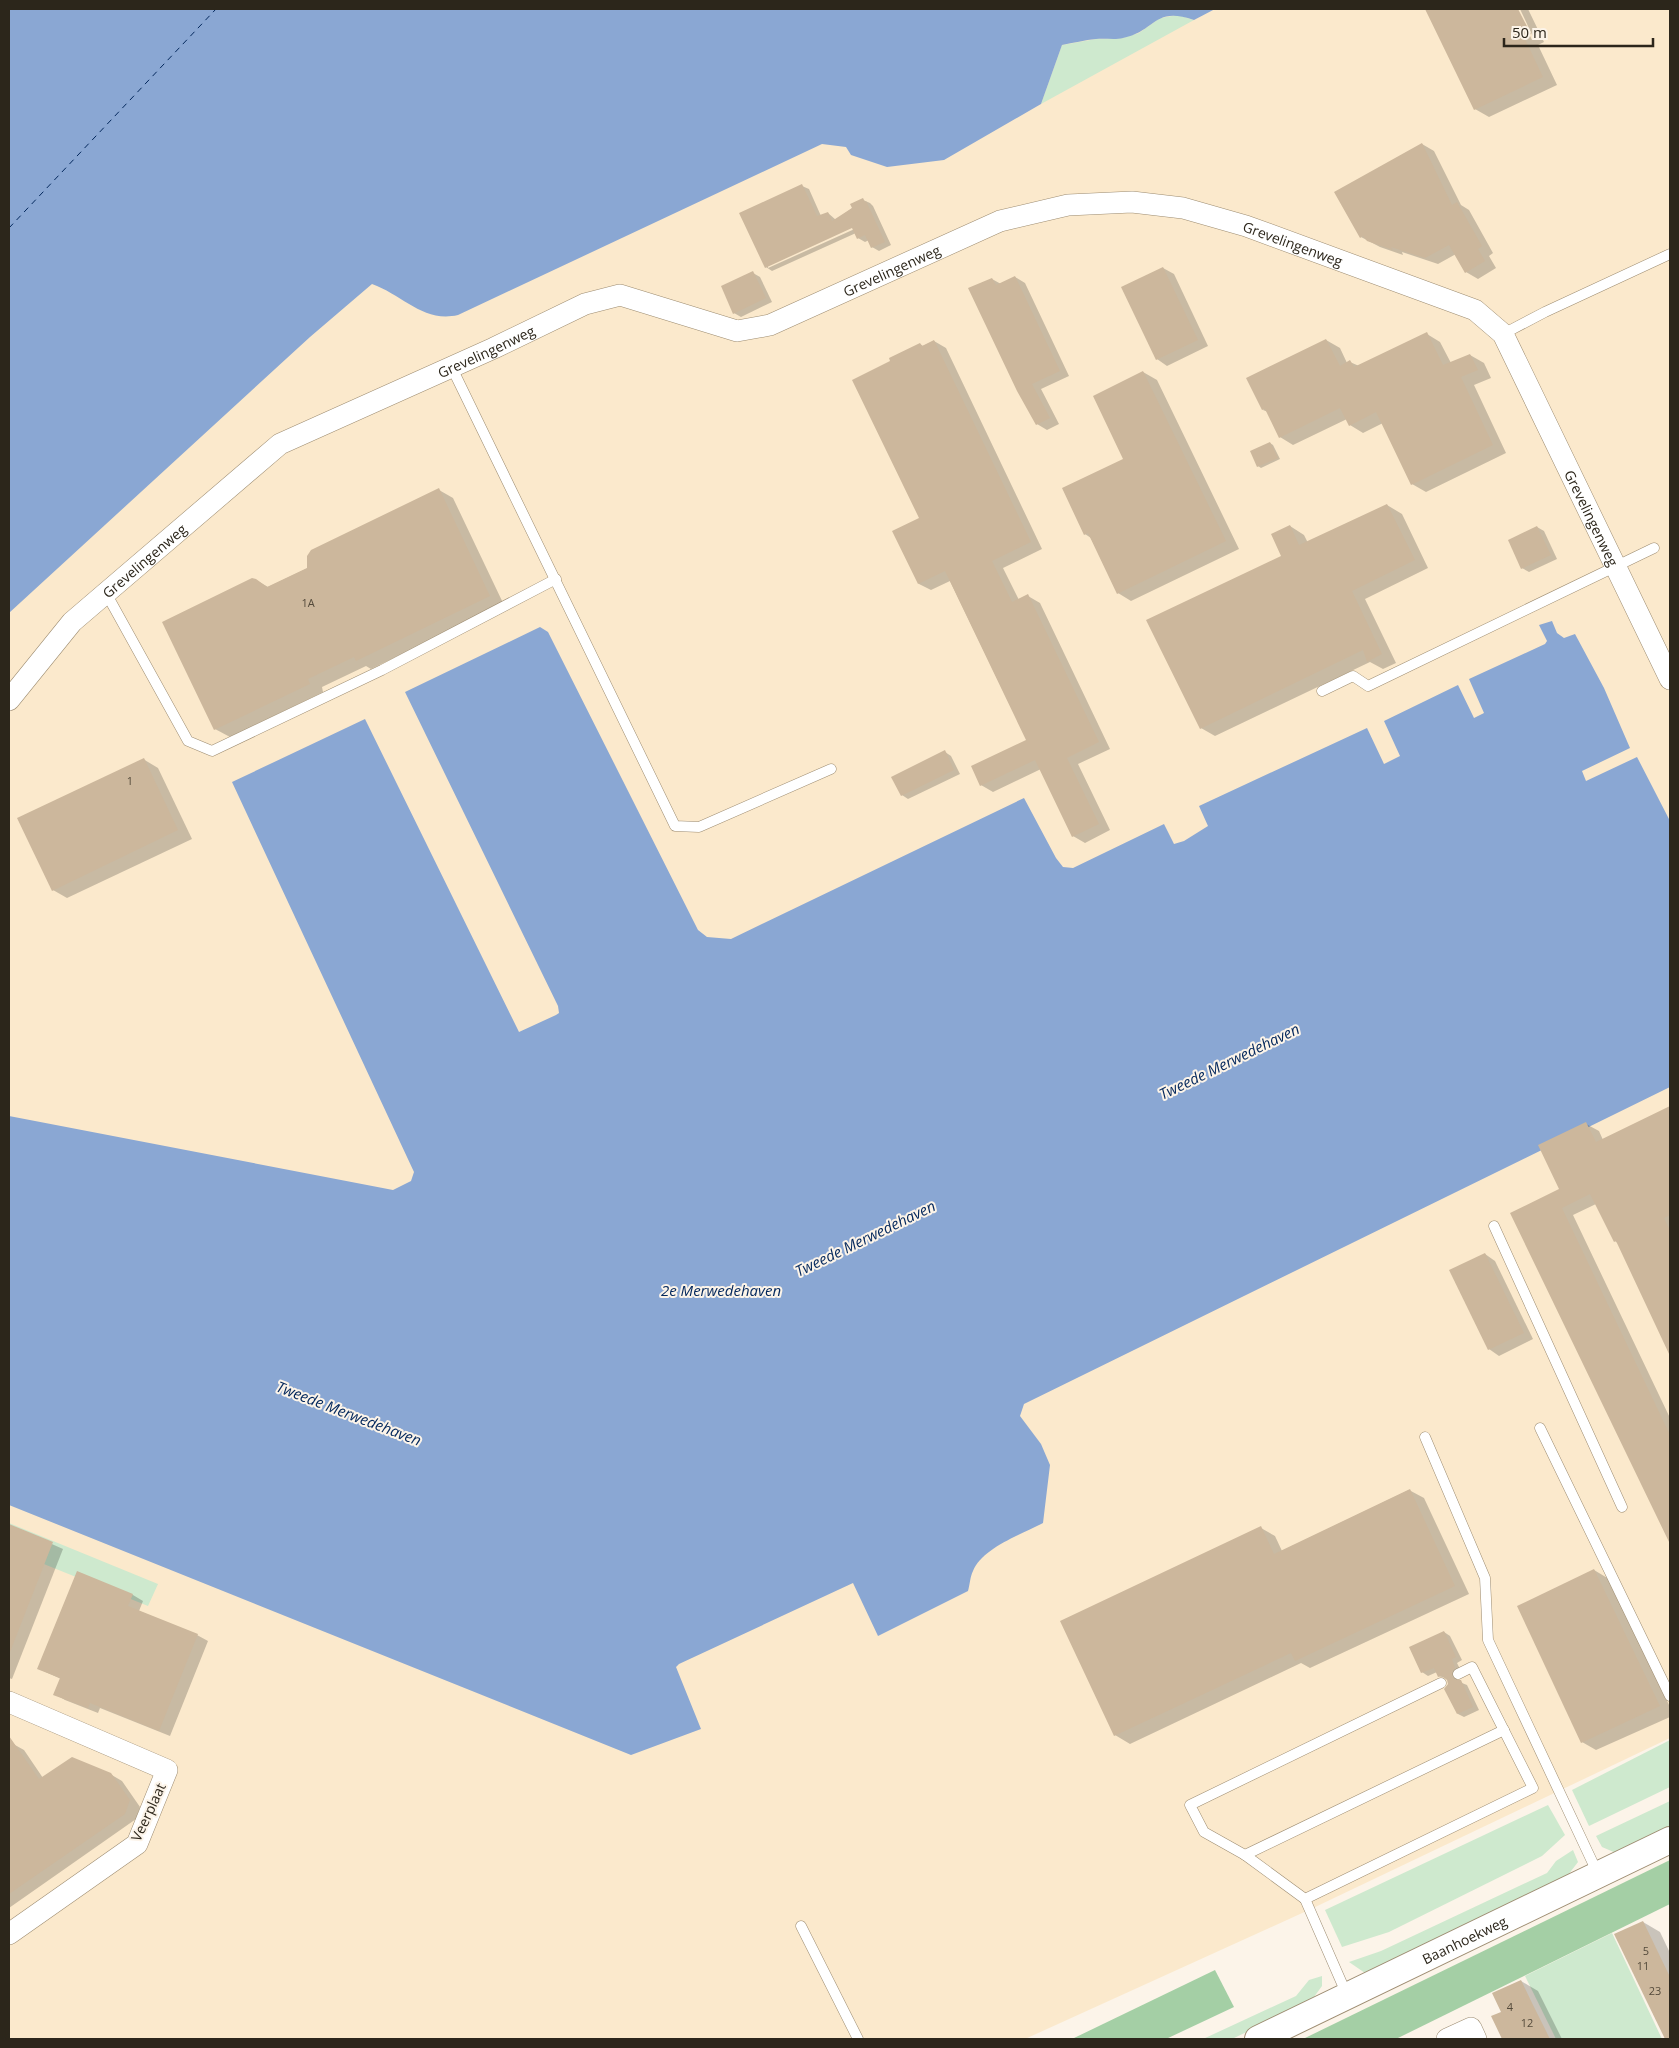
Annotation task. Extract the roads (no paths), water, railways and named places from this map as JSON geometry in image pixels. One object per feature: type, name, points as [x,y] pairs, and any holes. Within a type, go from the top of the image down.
[{"type":"street","name":"Grevelingenweg","points":[[9,700],[72,622],[275,447],[585,304],[620,296],[737,331],[770,326],[1000,221],[1068,205],[1132,202],[1183,208],[1246,226],[1475,310],[1503,334],[1670,679]]},
{"type":"street","name":"Veerplaat","points":[[9,1702],[167,1770],[137,1844],[9,1934]]},
{"type":"street","name":"Baanhoekweg","points":[[1258,2039],[1670,1840]]},
{"type":"street","points":[[1447,2039],[1471,2028],[1476,2039]]},
{"type":"lane","points":[[1503,334],[1545,312],[1670,254]]},
{"type":"lane","points":[[451,366],[556,578],[675,826],[699,827],[831,769]]},
{"type":"lane","points":[[1322,691],[1353,676],[1368,686],[1654,548]]},
{"type":"lane","points":[[106,593],[188,741],[212,751],[382,670],[556,578]]},
{"type":"lane","points":[[1494,1226],[1622,1507]]},
{"type":"lane","points":[[1540,1428],[1670,1696]]},
{"type":"lane","points":[[1425,1437],[1485,1578],[1488,1640],[1598,1875]]},
{"type":"lane","points":[[1305,1900],[1533,1788],[1472,1667],[1458,1674]]},
{"type":"lane","points":[[1348,1996],[1305,1900],[1245,1855],[1204,1832],[1190,1805],[1441,1682]]},
{"type":"lane","points":[[1245,1855],[1504,1730]]},
{"type":"lane","points":[[801,1926],[858,2039]]},
{"type":"water","points":[[9,9],[1215,9],[1194,20],[1181,16],[1162,18],[1134,35],[1123,38],[1092,39],[1062,45],[1041,104],[944,160],[887,167],[851,155],[846,147],[822,144],[458,315],[434,315],[424,312],[372,284],[310,337],[9,613]]},
{"type":"water","name":"2e Merwedehaven","points":[[1552,621],[1557,633],[1564,638],[1575,634],[1604,688],[1630,748],[1582,771],[1586,781],[1637,757],[1670,821],[1670,1087],[1024,1404],[1020,1416],[1041,1444],[1050,1465],[1043,1523],[1004,1542],[985,1555],[973,1571],[968,1591],[878,1636],[853,1583],[679,1664],[676,1667],[701,1729],[631,1755],[9,1505],[9,1116],[393,1190],[411,1181],[414,1172],[232,782],[365,719],[519,1032],[559,1013],[558,1006],[405,692],[540,627],[548,632],[698,930],[707,937],[731,939],[1024,798],[1056,858],[1063,867],[1073,868],[1164,824],[1174,844],[1184,841],[1208,826],[1199,806],[1367,728],[1384,764],[1400,756],[1384,721],[1458,685],[1474,718],[1484,713],[1469,679],[1545,644],[1547,641],[1539,625]]},
{"type":"water label","name":"Tweede Merwedehaven","points":[[1229,1061]]},
{"type":"water label","name":"Tweede Merwedehaven","points":[[865,1238]]},
{"type":"water label","name":"Tweede Merwedehaven","points":[[349,1413]]}]
